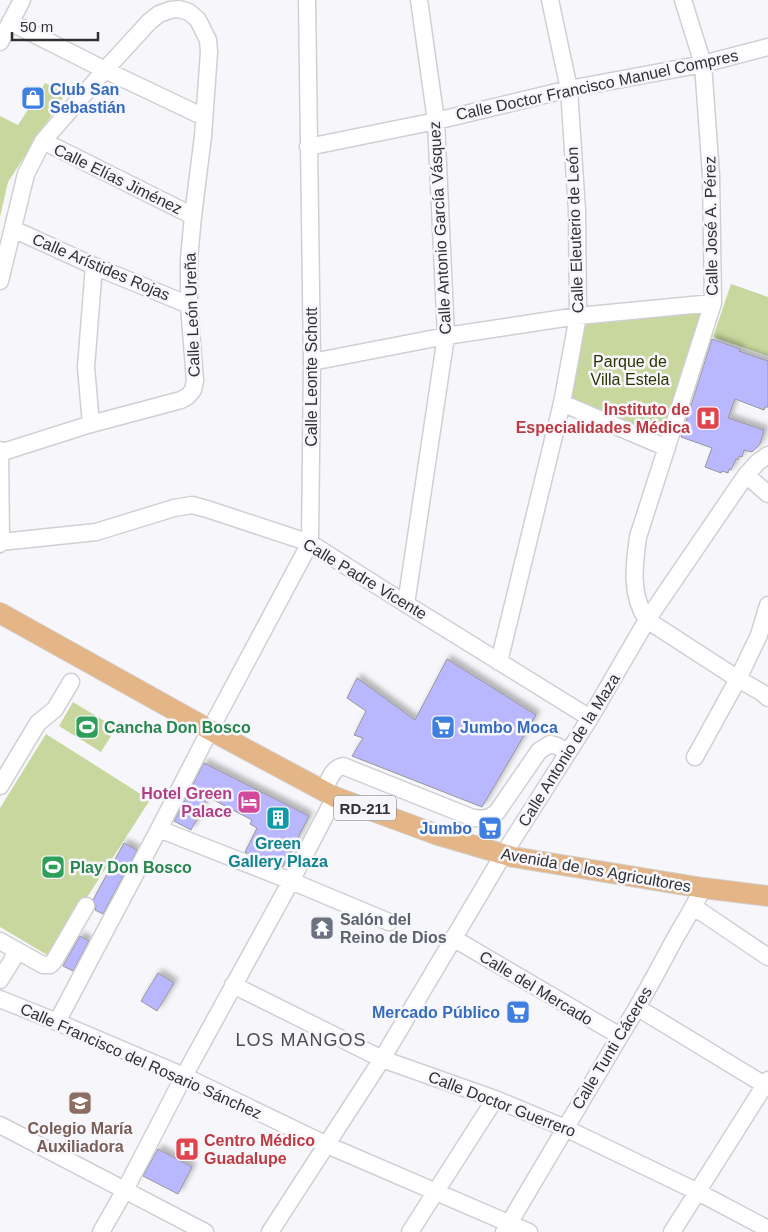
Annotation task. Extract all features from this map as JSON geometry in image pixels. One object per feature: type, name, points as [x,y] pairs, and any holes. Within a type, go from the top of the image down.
[{"type":"main road","name":"Avenida de los Agricultores","points":[[0,613],[329,794],[438,835],[531,860],[703,888],[768,896]]},
{"type":"street","points":[[0,42],[22,0]]},
{"type":"street","name":"Calle Leonte Schott","points":[[57,1022],[310,542],[312,362],[307,0]]},
{"type":"street","name":"Calle Antonio García Vásquez","points":[[406,604],[446,336],[436,121],[419,0]]},
{"type":"street","name":"Calle Eleuterio de León","points":[[499,662],[562,403],[578,316],[577,211],[569,89],[550,0]]},
{"type":"street","name":"Calle José A. Pérez","points":[[647,620],[636,594],[634,577],[638,537],[713,304],[711,175],[703,64],[683,0]]},
{"type":"street","name":"Calle León Ureña","points":[[0,452],[92,424],[181,400],[193,390],[195,381],[189,305],[189,259],[203,136],[209,52],[208,40],[198,20],[189,12],[179,9],[170,10],[159,14],[149,22],[104,70]]},
{"type":"street","points":[[10,22],[104,70],[204,116]]},
{"type":"street","name":"Calle Doctor Francisco Manuel Compres","points":[[308,147],[436,121],[569,89],[703,64],[768,47]]},
{"type":"street","points":[[0,279],[26,174],[43,141],[104,70]]},
{"type":"street","name":"Calle Elías Jiménez","points":[[43,141],[193,216]]},
{"type":"street","name":"Calle Arístides Rojas","points":[[12,229],[94,266],[189,305]]},
{"type":"street","points":[[92,424],[86,367],[94,266]]},
{"type":"street","points":[[312,362],[446,336],[578,316],[713,304]]},
{"type":"street","points":[[562,403],[667,448]]},
{"type":"street","points":[[0,452],[1,543]]},
{"type":"street","name":"Calle Antonio de la Maza","points":[[270,1232],[382,1059],[503,854],[590,718],[647,620],[746,475],[758,462],[768,455]]},
{"type":"street","points":[[746,475],[768,494]]},
{"type":"street","name":"Calle Padre Vicente","points":[[1,543],[96,532],[174,508],[192,505],[207,509],[310,542],[590,718]]},
{"type":"street","points":[[695,757],[738,679],[758,635],[768,605]]},
{"type":"street","points":[[647,620],[768,698]]},
{"type":"street","points":[[0,786],[38,723],[56,710],[71,682]]},
{"type":"street","points":[[101,1232],[291,881],[329,794],[334,772],[338,767],[343,766],[473,818],[482,818],[491,817],[497,812],[539,751],[550,744],[568,752]]},
{"type":"street","points":[[159,829],[389,922]]},
{"type":"street","name":"Calle Tunti Cáceres","points":[[506,1228],[638,1008],[703,888]]},
{"type":"street","points":[[0,941],[14,954],[43,965],[50,965],[86,906]]},
{"type":"street","points":[[694,907],[768,957]]},
{"type":"street","name":"Calle del Mercado","points":[[454,938],[620,1036]]},
{"type":"street","points":[[0,980],[14,954]]},
{"type":"street","name":"Calle Doctor Guerrero","points":[[233,985],[382,1059],[495,1099],[565,1128],[698,1192],[768,1229]]},
{"type":"street","name":"Calle Francisco del Rosario Sánchez","points":[[0,999],[184,1076],[327,1145],[436,1192],[506,1228],[529,1232]]},
{"type":"street","points":[[638,1008],[767,1084],[672,1232]]},
{"type":"street","points":[[410,1232],[495,1099]]},
{"type":"street","points":[[1,1127],[205,1232]]},
{"type":"green space","points":[[45,83],[66,93],[8,182],[0,217],[0,116],[18,125]]},
{"type":"green space","points":[[731,284],[768,297],[768,356],[713,337]]},
{"type":"green space","name":"Parque de Villa Estela","points":[[705,309],[665,444],[562,403],[581,319]]},
{"type":"green space","name":"Cancha Don Bosco","points":[[73,702],[116,728],[101,752],[59,726]]},
{"type":"green space","name":"Play Don Bosco","points":[[46,734],[150,800],[49,956],[0,927],[0,808]]},
{"type":"building","points":[[712,339],[768,361],[768,407],[765,407],[764,410],[735,399],[728,418],[764,430],[760,444],[752,452],[744,450],[742,457],[739,456],[738,460],[736,459],[728,473],[722,471],[721,473],[705,467],[712,448],[681,437]]},
{"type":"building","name":"Jumbo Moca","points":[[447,659],[536,715],[482,807],[352,756],[363,738],[354,735],[366,711],[347,698],[357,678],[415,720]]},
{"type":"building","name":"Green Gallery Plaza","points":[[204,763],[309,816],[283,867],[245,852],[257,828],[250,824],[252,820],[208,797],[191,830],[174,821]]},
{"type":"building","points":[[124,843],[137,850],[103,914],[95,910],[96,906],[93,900]]},
{"type":"building","points":[[80,936],[89,941],[73,971],[63,966]]},
{"type":"building","points":[[158,973],[174,983],[157,1011],[141,1001]]},
{"type":"building","points":[[158,1149],[192,1167],[178,1194],[143,1176]]},
{"type":"place","name":"Club San Sebastián","points":[[33,98]]},
{"type":"place","name":"Instituto de Especialidades Médica","points":[[708,418]]},
{"type":"place","name":"Cancha Don Bosco","points":[[87,727]]},
{"type":"place","name":"Jumbo Moca","points":[[443,727]]},
{"type":"place","name":"Hotel Green Palace","points":[[249,802]]},
{"type":"place","name":"Green Gallery Plaza","points":[[278,818]]},
{"type":"place","name":"Jumbo","points":[[490,828]]},
{"type":"place","name":"Play Don Bosco","points":[[53,867]]},
{"type":"place","name":"Salón del Reino de Dios","points":[[322,928]]},
{"type":"place","name":"Mercado Público","points":[[518,1012]]},
{"type":"place","name":"Colegio María Auxiliadora","points":[[80,1103]]},
{"type":"place","name":"Centro Médico Guadalupe","points":[[187,1149]]},
{"type":"district","name":"LOS MANGOS","points":[[301,1040]]}]
